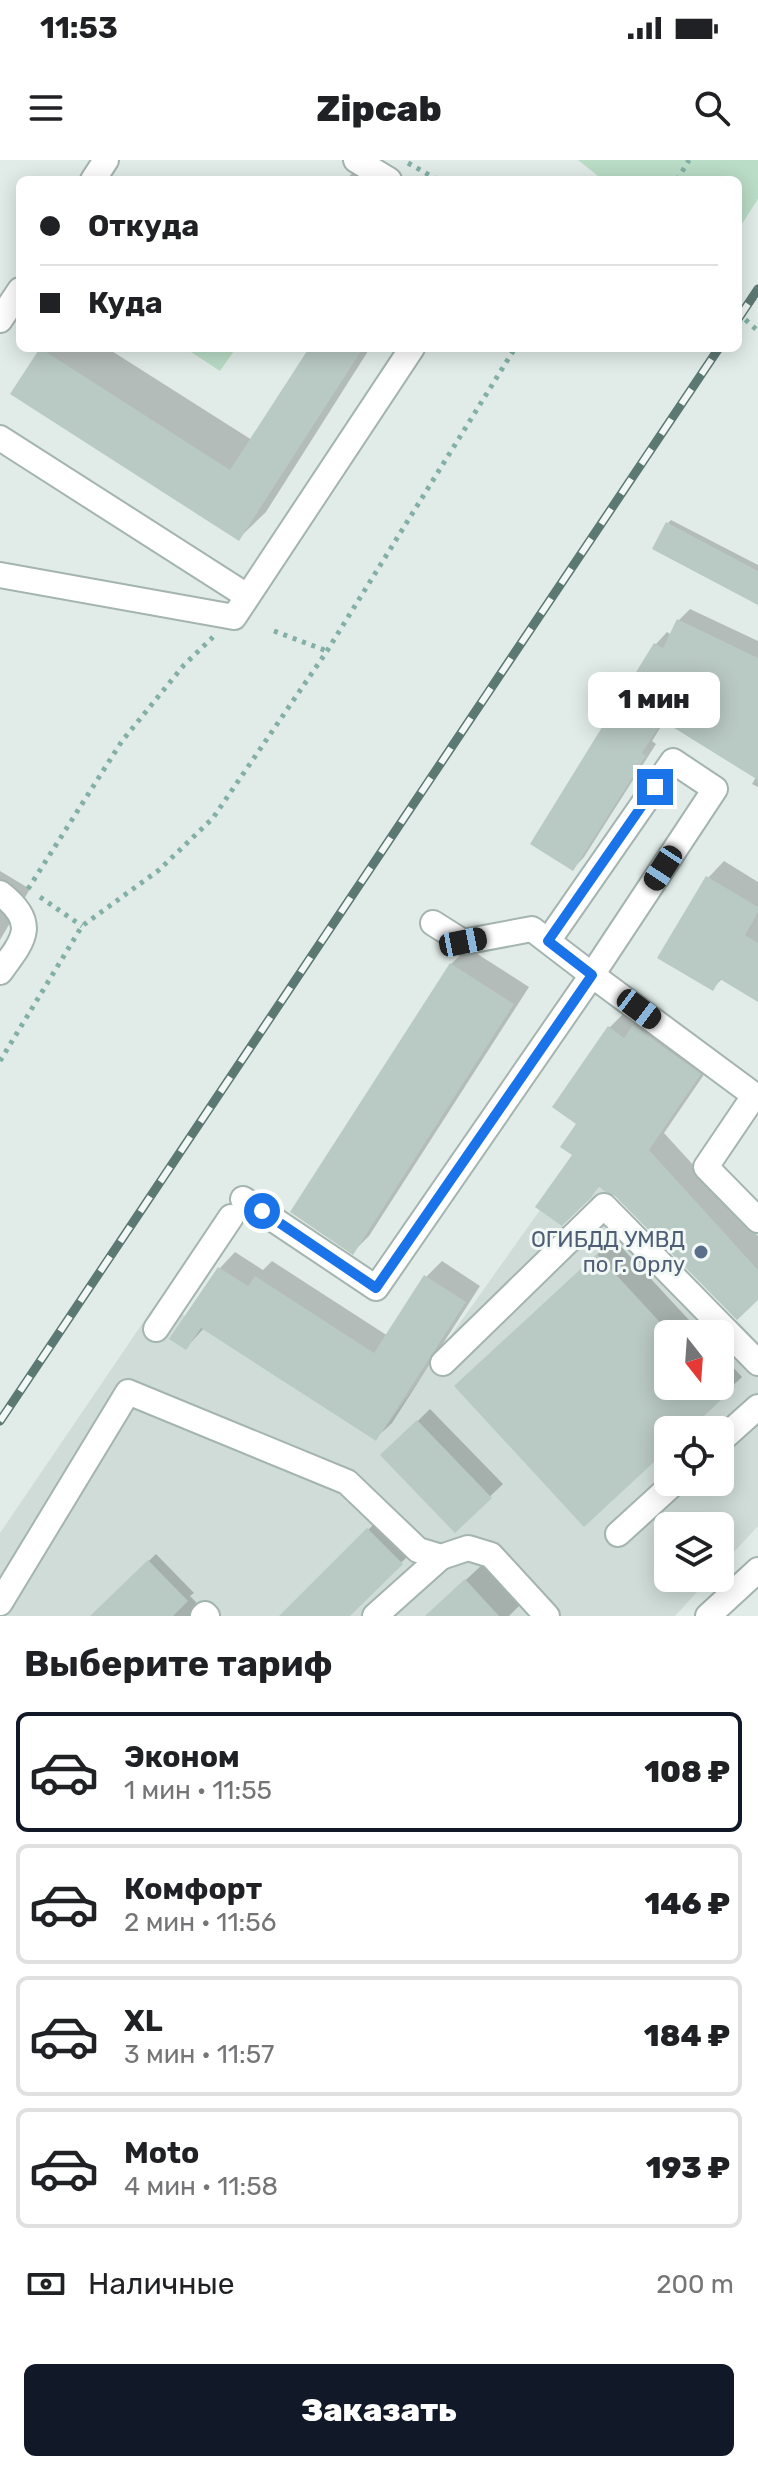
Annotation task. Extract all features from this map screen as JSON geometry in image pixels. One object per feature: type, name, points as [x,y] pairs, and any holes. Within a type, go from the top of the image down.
[{"type":"street","points":[[356,160],[382,176]]},
{"type":"street","points":[[0,320],[16,296]]},
{"type":"street","points":[[241,607],[409,352]]},
{"type":"street","points":[[0,438],[241,607]]},
{"type":"street","points":[[0,575],[241,607]]},
{"type":"street","points":[[156,1329],[237,1208],[376,1288],[592,975],[715,789],[673,761],[548,941]]},
{"type":"street","points":[[0,893],[22,916],[24,928],[21,944],[0,972]]},
{"type":"street","points":[[433,923],[463,942],[532,929],[756,1097],[706,1167],[758,1220]]},
{"type":"street","points":[[443,1363],[604,1206],[758,1363]]},
{"type":"street","points":[[0,1603],[128,1392],[347,1482],[418,1550],[441,1557]]},
{"type":"street","points":[[734,1428],[758,1407]]},
{"type":"street","points":[[618,1534],[660,1496]]},
{"type":"street","points":[[375,1616],[441,1557],[468,1548],[491,1555],[547,1616]]},
{"type":"street","points":[[708,1616],[758,1570]]},
{"type":"path","points":[[404,160],[431,176]]},
{"type":"path","points":[[742,317],[758,331]]},
{"type":"path","points":[[0,1061],[82,926],[159,870],[213,818],[327,651],[513,352]]},
{"type":"path","points":[[82,926],[28,889],[122,741],[184,665],[241,607]]},
{"type":"path","points":[[274,631],[327,651]]},
{"type":"shaded area","points":[[606,1176],[617,1206],[723,1320],[654,1320],[654,1400],[734,1400],[734,1322],[736,1320],[758,1342],[758,1526],[734,1552],[734,1512],[654,1512],[654,1592],[697,1592],[675,1616],[0,1616],[0,1533],[159,1299],[376,1441],[540,1210],[569,1230]]},
{"type":"green space","points":[[578,160],[758,160],[758,199],[742,224],[742,176],[598,176]]},
{"type":"green space","points":[[191,352],[233,352],[220,371]]},
{"type":"building","points":[[37,352],[46,352],[230,470],[306,352],[360,352],[239,541],[10,394]]},
{"type":"building","points":[[666,522],[758,571],[758,605],[652,549]]},
{"type":"building","points":[[677,619],[758,658],[758,780],[663,721],[642,753],[646,756],[573,871],[530,844],[654,643],[663,648]]},
{"type":"building","points":[[706,876],[758,907],[745,935],[758,943],[758,1002],[720,979],[713,991],[657,958]]},
{"type":"building","points":[[450,963],[514,1004],[353,1255],[290,1212]]},
{"type":"building","points":[[633,1025],[701,1074],[649,1150],[758,1270],[758,1300],[737,1320],[615,1196],[599,1186],[562,1226],[535,1207],[572,1155],[560,1147],[576,1124],[552,1107],[608,1026],[624,1038]]},
{"type":"building","points":[[597,1254],[658,1320],[654,1320],[654,1400],[721,1400],[704,1416],[654,1416],[654,1462],[584,1527],[454,1386]]},
{"type":"building","points":[[218,1267],[248,1286],[255,1276],[374,1353],[424,1275],[466,1302],[376,1441],[201,1328],[186,1350],[169,1339]]},
{"type":"building","points":[[417,1420],[492,1498],[455,1533],[380,1455]]},
{"type":"building","points":[[367,1528],[403,1564],[350,1616],[279,1616]]},
{"type":"building","points":[[148,1560],[188,1601],[173,1616],[90,1616]]},
{"type":"building","points":[[465,1579],[499,1616],[425,1616]]},
{"type":"railway","points":[[742,313],[758,289]]},
{"type":"railway","points":[[0,1421],[716,352]]},
{"type":"place","name":"ОГИБДД УМВД по г. Орлу","points":[[701,1252]]},
{"type":"route","points":[[262,1211],[376,1288],[592,975],[548,941],[655,787]]}]
